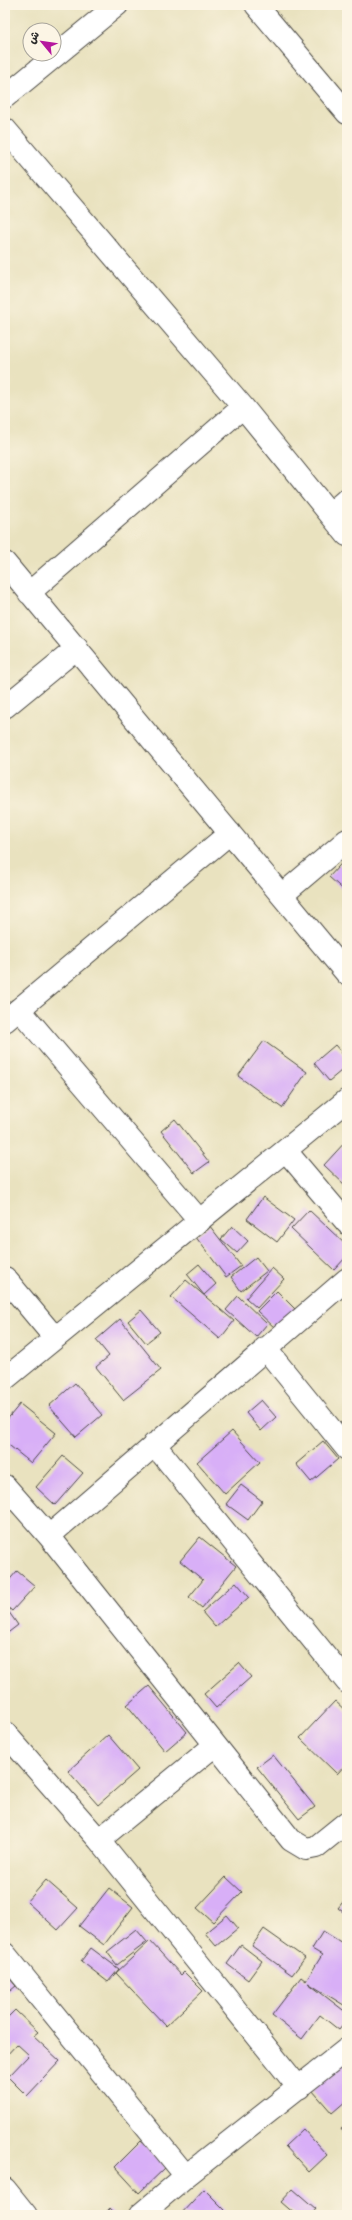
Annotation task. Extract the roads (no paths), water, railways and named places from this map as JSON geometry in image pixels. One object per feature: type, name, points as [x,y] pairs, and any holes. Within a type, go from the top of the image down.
[{"type":"street","points":[[5,97],[117,5]]},
{"type":"street","points":[[256,5],[347,113]]},
{"type":"street","points":[[5,129],[243,407],[347,535]]},
{"type":"street","points":[[29,593],[243,407]]},
{"type":"street","points":[[330,514],[347,499]]},
{"type":"street","points":[[5,563],[347,974]]},
{"type":"street","points":[[5,707],[76,648]]},
{"type":"street","points":[[200,1221],[12,1015],[230,833]]},
{"type":"street","points":[[282,895],[347,840]]},
{"type":"street","points":[[5,1379],[347,1100]]},
{"type":"street","points":[[286,1151],[347,1223]]},
{"type":"street","points":[[5,1278],[55,1338]]},
{"type":"street","points":[[49,1536],[265,1348],[347,1279]]},
{"type":"street","points":[[265,1348],[347,1448]]},
{"type":"street","points":[[154,1444],[347,1681]]},
{"type":"street","points":[[5,1486],[49,1536],[290,1840],[297,1846],[306,1849],[316,1847],[347,1822]]},
{"type":"street","points":[[5,1734],[99,1840],[299,2088]]},
{"type":"street","points":[[99,1840],[215,1745]]},
{"type":"street","points":[[5,1954],[186,2176]]},
{"type":"street","points":[[140,2215],[186,2176],[347,2049]]},
{"type":"street","points":[[5,2189],[26,2215]]}]
